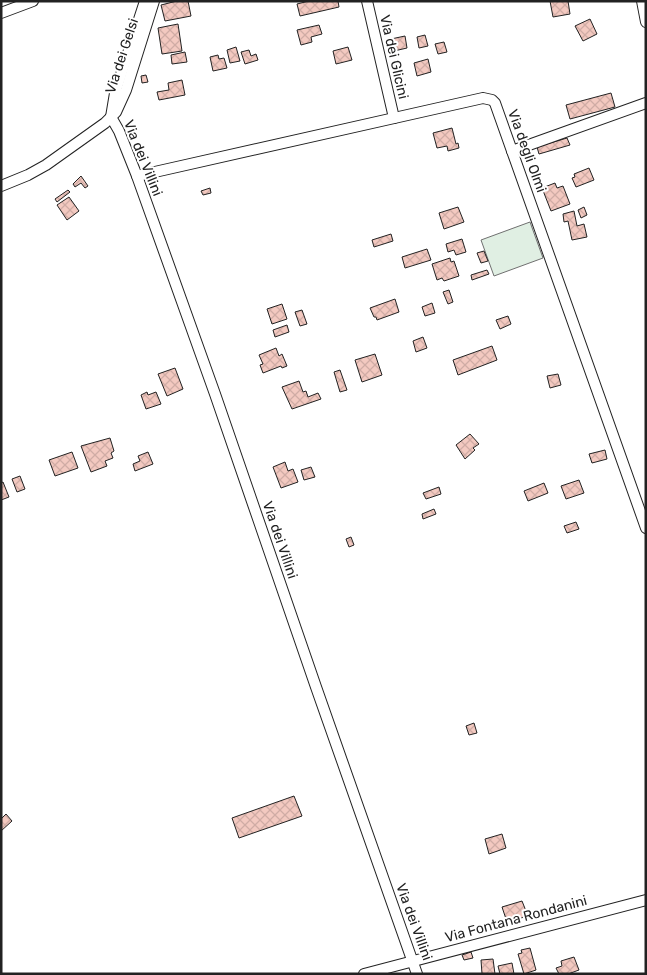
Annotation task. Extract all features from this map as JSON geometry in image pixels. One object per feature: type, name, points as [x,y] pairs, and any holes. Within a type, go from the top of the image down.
[{"type":"street","points":[[1,13],[33,1]]},
{"type":"street","points":[[1,186],[46,165],[111,117],[115,93],[145,1]]},
{"type":"street","name":"Via dei Gelsi","points":[[111,117],[119,106],[126,90],[154,1]]},
{"type":"street","name":"Via dei Glicini","points":[[367,1],[394,118]]},
{"type":"street","points":[[642,1],[646,22]]},
{"type":"street","name":"Via degli Olmi","points":[[137,176],[487,98],[494,102],[646,528]]},
{"type":"street","points":[[512,151],[646,103]]},
{"type":"street","name":"Via dei Villini","points":[[111,117],[120,131],[137,176],[418,974]]},
{"type":"street","name":"Via Fontana Rondanini","points":[[364,974],[646,900]]},
{"type":"green space","points":[[530,222],[543,258],[494,276],[481,240]]},
{"type":"building","points":[[177,1],[188,1],[191,16],[165,21],[161,5]]},
{"type":"building","points":[[309,1],[338,1],[339,7],[300,16],[297,4]]},
{"type":"building","points":[[550,1],[568,1],[570,14],[553,17]]},
{"type":"building","points":[[590,19],[597,34],[583,41],[575,26]]},
{"type":"building","points":[[178,24],[182,51],[162,54],[158,28]]},
{"type":"building","points":[[319,25],[322,34],[311,37],[312,42],[301,45],[297,30]]},
{"type":"building","points":[[425,35],[428,46],[419,48],[417,37]]},
{"type":"building","points":[[405,36],[407,48],[394,51],[391,39]]},
{"type":"building","points":[[444,42],[447,52],[438,54],[435,44]]},
{"type":"building","points":[[236,47],[240,61],[230,63],[227,50]]},
{"type":"building","points":[[348,47],[352,60],[336,64],[333,51]]},
{"type":"building","points":[[249,50],[251,56],[256,54],[258,60],[245,64],[241,52]]},
{"type":"building","points":[[185,52],[187,62],[172,64],[171,55]]},
{"type":"building","points":[[218,55],[219,59],[224,58],[227,68],[213,71],[210,57]]},
{"type":"building","points":[[428,59],[431,72],[417,76],[414,63]]},
{"type":"building","points":[[146,75],[148,82],[142,83],[141,76]]},
{"type":"building","points":[[182,80],[185,95],[159,100],[157,92],[169,90],[168,83]]},
{"type":"building","points":[[611,93],[615,107],[570,119],[566,105]]},
{"type":"building","points":[[452,128],[456,144],[458,143],[459,148],[448,151],[447,146],[437,148],[433,133]]},
{"type":"building","points":[[567,138],[570,145],[539,154],[537,147]]},
{"type":"building","points":[[589,168],[594,180],[576,187],[572,178],[575,177],[574,174]]},
{"type":"building","points":[[81,176],[88,186],[85,188],[81,183],[75,187],[73,184]]},
{"type":"building","points":[[555,183],[557,188],[563,186],[570,204],[551,211],[542,188]]},
{"type":"building","points":[[210,188],[211,193],[203,195],[201,191]]},
{"type":"building","points":[[68,190],[70,192],[57,202],[55,199]]},
{"type":"building","points":[[69,197],[79,211],[67,220],[57,205]]},
{"type":"building","points":[[458,207],[464,222],[444,229],[439,213]]},
{"type":"building","points":[[584,207],[587,215],[581,218],[578,210]]},
{"type":"building","points":[[574,211],[577,226],[584,224],[587,237],[572,240],[568,221],[564,222],[563,214]]},
{"type":"building","points":[[391,234],[393,241],[374,247],[372,240]]},
{"type":"building","points":[[462,239],[466,252],[456,255],[454,250],[448,252],[446,244]]},
{"type":"building","points":[[427,249],[431,260],[405,268],[402,257]]},
{"type":"building","points":[[484,251],[488,261],[481,263],[477,253]]},
{"type":"building","points":[[450,258],[451,262],[454,261],[459,276],[444,281],[442,278],[437,280],[432,264]]},
{"type":"building","points":[[487,270],[489,274],[472,280],[471,275]]},
{"type":"building","points":[[449,290],[453,302],[448,304],[443,292]]},
{"type":"building","points":[[395,299],[399,312],[377,320],[374,317],[370,308]]},
{"type":"building","points":[[432,303],[435,313],[425,316],[422,307]]},
{"type":"building","points":[[282,304],[287,319],[272,324],[267,309]]},
{"type":"building","points":[[302,310],[307,324],[300,326],[295,312]]},
{"type":"building","points":[[508,316],[511,324],[500,329],[496,320]]},
{"type":"building","points":[[287,325],[289,332],[275,337],[273,330]]},
{"type":"building","points":[[423,337],[427,348],[416,352],[413,341]]},
{"type":"building","points":[[492,346],[497,360],[458,375],[453,360]]},
{"type":"building","points":[[276,348],[279,356],[282,354],[287,366],[282,368],[281,366],[263,373],[260,365],[263,364],[259,355]]},
{"type":"building","points":[[375,354],[382,375],[362,382],[355,360]]},
{"type":"building","points":[[175,368],[183,389],[167,396],[158,374]]},
{"type":"building","points":[[340,370],[347,390],[340,392],[334,372]]},
{"type":"building","points":[[558,374],[561,385],[550,388],[547,376]]},
{"type":"building","points":[[299,381],[303,392],[306,391],[308,397],[318,393],[321,399],[292,409],[282,387]]},
{"type":"building","points":[[147,392],[148,395],[156,392],[161,404],[146,409],[141,395]]},
{"type":"building","points":[[470,434],[479,444],[473,448],[475,450],[465,459],[456,445]]},
{"type":"building","points":[[110,438],[114,451],[111,453],[113,458],[105,461],[107,466],[91,472],[81,446]]},
{"type":"building","points":[[605,450],[607,459],[592,463],[589,454]]},
{"type":"building","points":[[72,452],[78,468],[55,476],[49,460]]},
{"type":"building","points":[[148,452],[153,464],[135,471],[133,464],[140,461],[138,456]]},
{"type":"building","points":[[285,462],[288,471],[293,469],[298,482],[281,488],[273,467]]},
{"type":"building","points":[[311,467],[315,477],[304,480],[301,470]]},
{"type":"building","points":[[20,476],[25,489],[17,492],[12,479]]},
{"type":"building","points":[[579,480],[584,493],[566,499],[561,486]]},
{"type":"building","points":[[3,482],[9,497],[1,500],[1,483]]},
{"type":"building","points":[[544,483],[548,493],[528,501],[524,491]]},
{"type":"building","points":[[439,487],[441,494],[426,499],[423,493]]},
{"type":"building","points":[[434,509],[436,514],[423,519],[422,514]]},
{"type":"building","points":[[576,522],[579,529],[567,533],[564,526]]},
{"type":"building","points":[[351,537],[354,545],[349,547],[346,539]]},
{"type":"building","points":[[474,723],[477,733],[469,735],[466,726]]},
{"type":"building","points":[[294,796],[302,816],[239,838],[232,818]]},
{"type":"building","points":[[6,814],[12,821],[1,831],[1,819]]},
{"type":"building","points":[[502,834],[506,848],[489,854],[485,839]]},
{"type":"building","points":[[522,901],[528,916],[507,922],[502,907]]},
{"type":"building","points":[[530,948],[536,970],[524,974],[518,954],[522,953],[521,950]]},
{"type":"building","points":[[471,952],[473,958],[464,960],[462,955]]},
{"type":"building","points":[[574,957],[579,970],[568,974],[559,974],[556,968],[562,966],[561,961]]},
{"type":"building","points":[[493,959],[495,974],[482,974],[481,960]]},
{"type":"building","points":[[512,963],[514,974],[500,974],[498,966]]}]
